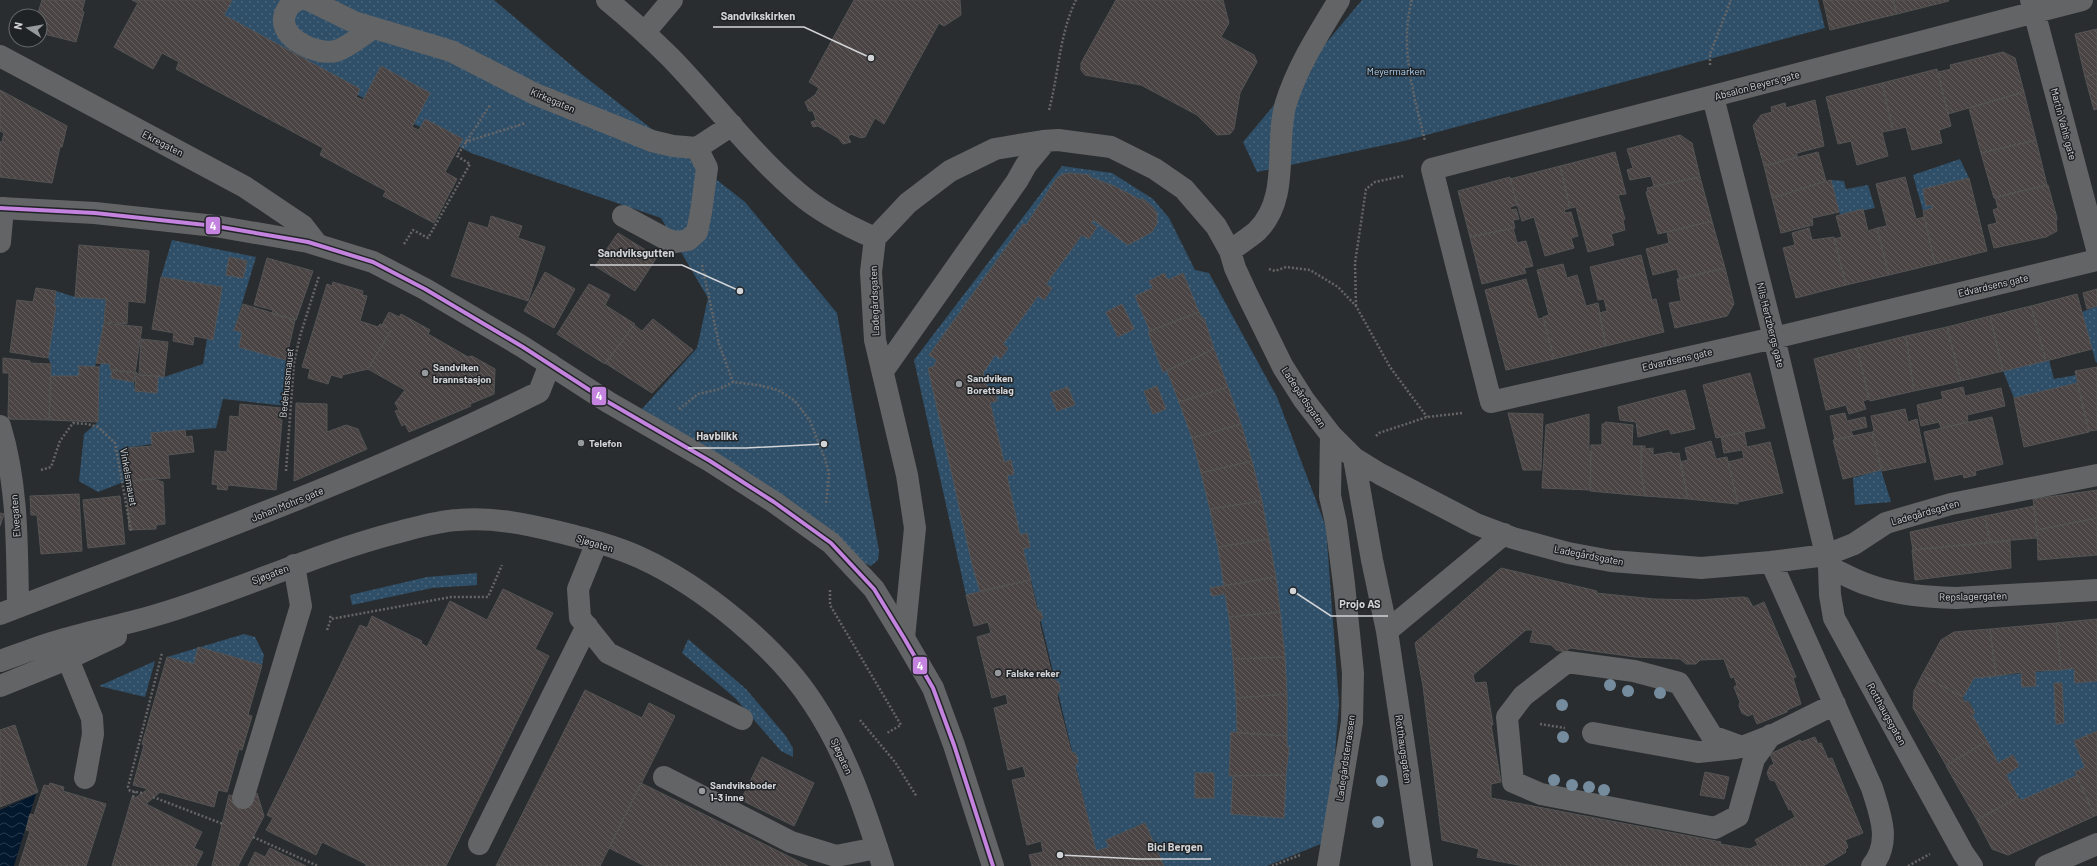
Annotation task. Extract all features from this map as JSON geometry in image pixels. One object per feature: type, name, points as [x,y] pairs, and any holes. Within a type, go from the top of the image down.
[{"type":"main road","points":[[2,208],[96,213],[215,226],[317,244],[379,265],[425,289],[550,364],[651,428],[710,461],[774,502],[831,543],[874,589],[904,638],[933,688],[954,745],[993,866]]},
{"type":"main road","name":"Sjøgaten","points":[[0,662],[64,649],[358,543],[457,520],[499,519],[597,542],[641,558],[676,576],[740,625],[786,669],[813,702],[837,742],[880,857]]},
{"type":"main road","name":"Sjøgaten","points":[[0,686],[64,649]]},
{"type":"street","points":[[298,0],[288,7],[284,15],[284,24],[287,33],[301,43],[323,52],[334,51],[344,47],[372,28]]},
{"type":"street","name":"Kirkegaten","points":[[309,0],[354,22],[439,46],[535,94],[652,141],[673,146],[697,148]]},
{"type":"street","points":[[607,0],[645,32],[797,192],[845,225],[875,238]]},
{"type":"street","points":[[645,32],[672,0]]},
{"type":"street","points":[[1230,251],[1258,230],[1269,216],[1276,198],[1280,160],[1281,128],[1286,103],[1298,69],[1339,0]]},
{"type":"street","name":"Absalon Beyers gate","points":[[1432,169],[1713,97],[2033,6],[2082,0]]},
{"type":"street","name":"Martin Vahls gate","points":[[2033,6],[2097,248]]},
{"type":"street","name":"Ekregaten","points":[[0,56],[245,187],[303,226],[317,244]]},
{"type":"street","name":"Nils Hertzbergs gate","points":[[1713,97],[1774,338],[1827,561]]},
{"type":"street","points":[[623,216],[666,239],[676,242],[688,240],[697,232],[707,168],[697,148],[732,125]]},
{"type":"street","name":"Ladegårdsgaten","points":[[904,638],[915,528],[907,475],[875,340],[871,272],[875,238],[908,203],[950,171],[995,148],[1043,141],[1058,140],[1111,147],[1154,169],[1184,189],[1216,226],[1230,251],[1235,268],[1283,367],[1304,400],[1331,435],[1354,458],[1420,497],[1476,524],[1513,538],[1568,553],[1611,562],[1701,568],[1771,562],[1827,561],[1886,523],[1965,501],[2097,475]]},
{"type":"street","points":[[883,371],[1017,181],[1026,165],[1041,147],[1043,141]]},
{"type":"street","points":[[1432,169],[1491,402]]},
{"type":"street","points":[[0,242],[2,208]]},
{"type":"street","name":"Edvardsens gate","points":[[1491,402],[1774,338],[2097,260]]},
{"type":"street","name":"Johan Mohrs gate","points":[[9,611],[286,504],[413,452],[539,392],[550,364]]},
{"type":"street","name":"Elvegaten","points":[[0,426],[13,480],[16,526],[9,611]]},
{"type":"street","name":"Ladegårdsterrassen","points":[[1328,866],[1352,722],[1353,673],[1339,546],[1330,496],[1331,435]]},
{"type":"street","name":"Rotthaugsgaten","points":[[1354,458],[1372,560],[1387,631],[1422,866]]},
{"type":"street","points":[[1387,631],[1504,534]]},
{"type":"street","points":[[597,542],[578,589],[580,618],[608,653],[742,719]]},
{"type":"street","name":"Repslagergaten","points":[[1827,561],[1869,585],[1899,593],[1936,598],[2097,590]]},
{"type":"street","name":"Rotthaugsgaten","points":[[1827,561],[1834,618],[1963,853],[1972,866]]},
{"type":"street","points":[[1771,562],[1872,788],[1884,826],[1883,848],[1880,857],[1872,866]]},
{"type":"street","points":[[243,798],[301,606],[294,565]]},
{"type":"street","points":[[479,844],[587,626]]},
{"type":"street","points":[[64,649],[92,718],[93,734],[85,778]]},
{"type":"street","points":[[1742,747],[1712,736],[1679,683],[1634,671],[1567,662],[1523,696],[1507,717],[1513,782],[1541,794],[1715,828],[1738,816],[1754,759],[1773,735]]},
{"type":"street","points":[[1593,733],[1698,752],[1742,747],[1773,735],[1835,704]]},
{"type":"street","points":[[664,777],[791,842],[836,856],[880,857]]},
{"type":"street","points":[[2046,866],[2097,844]]},
{"type":"path","points":[[1043,141],[1054,92],[1061,43],[1068,16],[1076,0]]},
{"type":"path","points":[[1412,0],[1407,26],[1410,75],[1413,98],[1432,169]]},
{"type":"path","points":[[1713,97],[1710,54],[1731,0]]},
{"type":"path","points":[[404,245],[413,230],[428,238],[470,164],[457,156],[507,80]]},
{"type":"path","points":[[465,142],[529,122]]},
{"type":"path","points":[[1356,306],[1355,263],[1366,189],[1375,182]]},
{"type":"path","points":[[697,232],[706,287],[719,344],[733,382]]},
{"type":"path","name":"Bedehussmauet","points":[[286,504],[285,484],[294,363],[300,336],[322,266],[317,244]]},
{"type":"path","points":[[1286,267],[1310,270],[1338,286],[1356,306],[1390,367],[1427,417]]},
{"type":"path","points":[[651,428],[698,394],[720,389],[733,382],[758,385],[778,390],[795,401],[810,420],[826,459],[829,474],[825,513],[819,534]]},
{"type":"path","points":[[1354,458],[1379,433],[1427,417],[1472,412],[1491,402]]},
{"type":"path","name":"Vinkelsmauet","points":[[13,480],[51,467],[60,441],[73,423],[98,427],[115,443],[131,532]]},
{"type":"path","points":[[329,612],[331,619],[451,597],[488,597],[502,565]]},
{"type":"path","points":[[830,590],[830,605],[901,725],[887,733]]},
{"type":"path","points":[[142,793],[130,791],[128,787],[162,653]]},
{"type":"path","points":[[1535,723],[1561,727]]},
{"type":"path","points":[[895,762],[917,797]]},
{"type":"path","points":[[133,797],[135,791]]},
{"type":"path","points":[[153,797],[223,824]]},
{"type":"path","points":[[253,837],[318,866]]},
{"type":"path","points":[[1272,866],[1276,864]]},
{"type":"green space","points":[[227,0],[494,0],[584,76],[745,202],[837,313],[879,551],[878,560],[871,566],[853,558],[640,411],[697,348],[708,298],[661,218],[471,153],[215,22]]},
{"type":"green space","name":"Meyermarken","points":[[1362,0],[1818,0],[1825,28],[1404,141],[1257,172],[1243,142]]},
{"type":"green space","points":[[1960,159],[1969,178],[1923,189],[1926,206],[1932,205],[1933,208],[1923,211],[1913,175]]},
{"type":"green space","points":[[1062,166],[1112,173],[1153,199],[1169,218],[1195,270],[1209,273],[1277,397],[1326,527],[1339,704],[1328,841],[1267,866],[1164,866],[1144,823],[1106,840],[1109,847],[1096,851],[1031,580],[966,595],[914,360]]},
{"type":"green space","points":[[1831,180],[1844,181],[1846,189],[1868,185],[1875,208],[1840,215]]},
{"type":"green space","points":[[172,240],[256,257],[234,330],[242,332],[239,347],[286,360],[287,406],[223,399],[216,428],[151,433],[152,444],[125,448],[126,481],[98,492],[79,481],[84,434],[98,422],[99,367],[101,363],[110,364],[110,369],[112,370],[111,378],[134,382],[135,391],[156,393],[158,376],[164,377],[203,364],[207,339],[222,287],[161,277]]},
{"type":"green space","points":[[56,291],[75,297],[106,299],[104,322],[95,367],[79,366],[79,376],[51,376],[51,364],[48,358],[56,306],[54,305]]},
{"type":"green space","points":[[2097,306],[2097,362],[2096,363],[2082,312]]},
{"type":"green space","points":[[2049,360],[2054,379],[2076,375],[2077,383],[2014,398],[2003,371]]},
{"type":"green space","points":[[1881,470],[1891,502],[1855,505],[1853,478]]},
{"type":"green space","points":[[477,573],[477,585],[432,588],[352,605],[350,595],[427,577]]},
{"type":"green space","points":[[244,634],[255,637],[264,655],[262,665],[200,647]]},
{"type":"green space","points":[[688,639],[746,689],[785,735],[793,748],[793,757],[781,751],[735,698],[682,653]]},
{"type":"green space","points":[[199,647],[194,664],[167,657]]},
{"type":"green space","points":[[155,661],[145,697],[99,686]]},
{"type":"green space","points":[[2097,666],[2097,731],[2074,741],[2085,767],[2075,772],[2076,776],[2024,799],[2024,801],[2018,797],[2006,775],[2019,766],[2013,755],[1998,763],[1972,715],[1975,713],[1969,701],[1965,702],[1963,697],[1974,678]]},
{"type":"water","points":[[36,794],[14,866],[0,866],[0,810]]},
{"type":"building","points":[[42,0],[85,0],[82,11],[84,12],[76,42],[48,35],[48,8],[40,8]]},
{"type":"building","points":[[132,0],[232,0],[224,15],[360,89],[356,97],[363,100],[381,66],[430,93],[412,127],[419,130],[425,119],[463,139],[445,172],[457,179],[434,223],[383,196],[386,191],[320,155],[323,148],[176,69],[179,62],[162,53],[153,69],[114,47],[138,3]]},
{"type":"building","points":[[854,0],[960,0],[961,15],[944,26],[939,23],[884,124],[875,118],[865,137],[861,138],[851,134],[848,137],[851,142],[843,144],[838,138],[818,126],[813,127],[811,122],[816,120],[813,111],[809,111],[805,102],[815,95],[819,88],[809,82]]},
{"type":"building","points":[[1116,0],[1223,0],[1229,23],[1221,37],[1254,55],[1257,62],[1240,93],[1234,129],[1230,134],[1217,135],[1197,115],[1141,85],[1085,75],[1081,70],[1081,63]]},
{"type":"building","points":[[1823,0],[1831,0],[1831,2],[1832,0],[1893,0],[1897,14],[1830,30]]},
{"type":"building","points":[[1893,0],[1948,0],[1949,1],[1897,14]]},
{"type":"building","points":[[2097,29],[2097,73],[2085,77],[2075,34]]},
{"type":"building","points":[[2003,52],[2015,58],[2024,92],[1948,114],[1938,72],[1951,69],[1950,65]]},
{"type":"building","points":[[1937,69],[1951,126],[1939,130],[1942,143],[1912,150],[1906,127],[1893,130],[1882,83]]},
{"type":"building","points":[[2097,73],[2097,109],[2094,110],[2085,77]]},
{"type":"building","points":[[1882,83],[1893,130],[1882,132],[1888,156],[1857,165],[1851,141],[1838,144],[1826,97]]},
{"type":"building","points":[[0,90],[67,126],[62,147],[60,147],[52,183],[0,177],[0,142],[2,142],[4,133],[0,131]]},
{"type":"building","points":[[2024,92],[2036,140],[1981,153],[1969,108]]},
{"type":"building","points":[[1815,100],[1824,146],[1797,153],[1797,157],[1764,166],[1753,126],[1761,115],[1772,112],[1771,107],[1785,103],[1786,108]]},
{"type":"building","points":[[1680,135],[1692,143],[1700,177],[1654,186],[1651,176],[1630,180],[1627,170],[1633,168],[1627,149]]},
{"type":"building","points":[[2036,140],[2047,185],[1994,198],[1981,153]]},
{"type":"building","points":[[1615,152],[1626,194],[1618,195],[1625,219],[1623,220],[1625,230],[1611,234],[1614,245],[1588,252],[1576,207],[1570,208],[1560,166]]},
{"type":"building","points":[[1818,152],[1826,181],[1772,198],[1764,166]]},
{"type":"building","points":[[1560,166],[1570,208],[1564,210],[1565,213],[1571,212],[1578,236],[1571,238],[1574,248],[1545,256],[1534,217],[1522,221],[1510,179]]},
{"type":"building","name":"Sandviken Borettslag","points":[[1070,173],[1090,175],[1090,177],[1114,186],[1141,200],[1142,198],[1153,207],[1157,213],[1157,224],[1152,232],[1128,245],[1093,220],[1091,223],[1097,227],[1089,239],[1082,235],[1046,284],[1052,288],[1044,300],[1038,296],[1003,344],[1008,348],[1001,359],[995,355],[983,373],[988,389],[994,388],[997,401],[990,403],[1004,462],[1011,460],[1014,474],[1007,476],[1020,535],[1027,533],[1030,547],[1023,549],[1031,580],[980,591],[973,568],[928,368],[933,367],[937,360],[929,355],[1023,224],[1026,225],[1056,179],[1063,174]]},
{"type":"building","points":[[1510,177],[1517,205],[1510,207],[1511,210],[1516,209],[1519,219],[1513,220],[1515,228],[1470,237],[1458,191]]},
{"type":"building","points":[[1700,177],[1712,221],[1658,234],[1646,192],[1648,191],[1647,188]]},
{"type":"building","points":[[1905,177],[1916,219],[1924,217],[1935,264],[1889,275],[1877,228],[1887,226],[1876,184]]},
{"type":"building","points":[[1969,178],[1987,251],[1935,264],[1923,211],[1933,208],[1932,205],[1926,206],[1923,189]]},
{"type":"building","points":[[1831,180],[1839,212],[1812,218],[1813,225],[1781,233],[1772,198]]},
{"type":"building","points":[[2048,185],[2057,218],[2057,231],[2046,237],[1994,248],[1988,225],[1997,223],[1993,210],[1998,208],[1995,197]]},
{"type":"building","points":[[1863,209],[1868,231],[1877,228],[1889,275],[1846,285],[1834,239],[1842,237],[1836,216]]},
{"type":"building","points":[[491,216],[522,226],[518,238],[545,247],[528,301],[451,276],[469,222],[488,228]]},
{"type":"building","points":[[1712,221],[1725,268],[1680,279],[1677,269],[1653,275],[1646,249],[1669,243],[1667,232]]},
{"type":"building","points":[[1513,228],[1517,243],[1526,241],[1533,266],[1524,268],[1526,273],[1482,284],[1470,237]]},
{"type":"building","points":[[1809,228],[1812,240],[1834,237],[1846,285],[1796,298],[1783,248],[1795,245],[1792,233]]},
{"type":"building","points":[[618,233],[657,257],[635,291],[595,266]]},
{"type":"building","points":[[79,245],[149,251],[145,303],[128,301],[127,324],[104,322],[106,299],[75,297]]},
{"type":"building","points":[[1641,255],[1652,300],[1656,299],[1664,332],[1606,346],[1599,313],[1607,311],[1604,299],[1598,300],[1590,267]]},
{"type":"building","points":[[229,257],[247,261],[243,278],[226,275]]},
{"type":"building","points":[[267,258],[313,271],[296,320],[272,314],[273,310],[254,305]]},
{"type":"building","points":[[1563,264],[1567,278],[1577,275],[1586,306],[1598,303],[1606,346],[1554,359],[1543,317],[1549,315],[1537,270]]},
{"type":"building","points":[[1725,268],[1734,304],[1727,316],[1675,328],[1669,303],[1681,301],[1677,279]]},
{"type":"building","points":[[545,272],[575,289],[554,328],[524,311]]},
{"type":"building","points":[[1164,273],[1168,280],[1183,273],[1199,312],[1150,331],[1135,296],[1153,288],[1149,281]]},
{"type":"building","points":[[161,277],[222,287],[213,340],[194,336],[193,345],[173,341],[174,333],[152,329]]},
{"type":"building","points":[[1526,279],[1538,319],[1543,318],[1554,359],[1506,370],[1485,290]]},
{"type":"building","points":[[333,282],[363,291],[362,295],[367,296],[360,321],[378,327],[380,324],[391,330],[368,369],[342,375],[342,378],[331,375],[328,384],[308,378],[310,369],[302,367],[327,284],[332,286]]},
{"type":"building","points":[[589,284],[610,295],[605,305],[635,324],[605,364],[557,334]]},
{"type":"building","points":[[36,288],[56,291],[54,305],[56,306],[48,358],[10,352],[17,300],[33,302]]},
{"type":"building","points":[[2097,289],[2097,306],[2087,309],[2083,293]]},
{"type":"building","points":[[2077,294],[2092,349],[2046,361],[2031,306]]},
{"type":"building","points":[[243,304],[295,320],[286,360],[239,347],[242,332],[234,330]]},
{"type":"building","points":[[1122,304],[1134,329],[1118,337],[1106,312]]},
{"type":"building","points":[[2031,306],[2046,361],[2003,371],[1990,316]]},
{"type":"building","points":[[389,312],[399,317],[401,314],[430,330],[428,334],[468,357],[472,356],[495,369],[494,394],[470,404],[471,406],[409,432],[405,424],[402,426],[395,411],[399,410],[395,403],[405,390],[368,369],[391,330],[382,325]]},
{"type":"building","points":[[1199,312],[1202,318],[1204,318],[1214,349],[1163,372],[1148,332]]},
{"type":"building","points":[[1990,316],[2003,371],[1961,381],[1947,327]]},
{"type":"building","points":[[653,319],[693,350],[652,393],[605,363],[634,325],[642,331]]},
{"type":"building","points":[[104,323],[142,327],[135,373],[110,369],[110,364],[96,363]]},
{"type":"building","points":[[1947,327],[1961,381],[1914,391],[1906,336]]},
{"type":"building","points":[[1906,336],[1914,391],[1870,401],[1857,348]]},
{"type":"building","points":[[141,339],[168,342],[164,377],[139,375]]},
{"type":"building","points":[[1857,348],[1869,399],[1863,401],[1866,409],[1849,414],[1846,405],[1826,410],[1814,359]]},
{"type":"building","points":[[1214,349],[1228,387],[1179,402],[1167,371]]},
{"type":"building","points":[[3,358],[30,361],[30,363],[51,364],[49,420],[8,419],[9,373],[3,373]]},
{"type":"building","points":[[79,366],[99,367],[98,422],[49,420],[51,376],[79,376]]},
{"type":"building","points":[[2097,367],[2097,430],[2089,431],[2075,371]]},
{"type":"building","points":[[112,370],[135,373],[134,382],[111,378]]},
{"type":"building","points":[[136,372],[139,375],[158,376],[157,393],[135,391]]},
{"type":"building","points":[[1750,373],[1765,428],[1716,438],[1703,385]]},
{"type":"building","points":[[2077,383],[2089,432],[2024,447],[2014,398]]},
{"type":"building","points":[[1157,386],[1166,409],[1153,414],[1144,391]]},
{"type":"building","points":[[1068,387],[1075,405],[1057,411],[1050,393]]},
{"type":"building","points":[[1228,387],[1241,424],[1192,438],[1179,402]]},
{"type":"building","points":[[1963,387],[1965,396],[2001,388],[2005,406],[1967,415],[1968,422],[1941,428],[1939,422],[1921,426],[1917,405],[1943,399],[1941,392]]},
{"type":"building","points":[[1685,390],[1695,429],[1671,434],[1669,429],[1638,437],[1636,422],[1620,420],[1618,407]]},
{"type":"building","points":[[296,403],[327,404],[327,432],[346,425],[358,429],[367,449],[294,481]]},
{"type":"building","points":[[240,404],[281,408],[280,420],[282,420],[276,490],[228,485],[227,490],[217,489],[218,485],[212,484],[215,451],[227,452],[230,416],[239,417]]},
{"type":"building","points":[[1905,409],[1908,422],[1917,419],[1926,462],[1882,471],[1872,432],[1874,431],[1871,416]]},
{"type":"building","points":[[1508,413],[1543,414],[1541,470],[1523,470]]},
{"type":"building","points":[[1845,413],[1847,421],[1865,417],[1867,427],[1851,431],[1853,436],[1835,440],[1830,416]]},
{"type":"building","points":[[1589,414],[1589,451],[1591,452],[1590,490],[1542,488],[1546,425]]},
{"type":"building","points":[[1992,417],[2003,464],[1975,471],[1976,475],[1964,478],[1963,474],[1935,480],[1924,432]]},
{"type":"building","points":[[1605,422],[1633,425],[1632,446],[1642,446],[1641,471],[1645,496],[1590,491],[1591,445],[1602,445],[1602,424],[1605,424]]},
{"type":"building","points":[[1241,424],[1252,461],[1201,473],[1192,438]]},
{"type":"building","points":[[185,430],[186,437],[192,436],[194,452],[168,455],[170,478],[126,481],[125,448],[152,446],[151,433]]},
{"type":"building","points":[[1744,432],[1747,447],[1770,442],[1783,493],[1738,502],[1728,462],[1744,458],[1742,450],[1724,453],[1721,437]]},
{"type":"building","points":[[1872,432],[1881,470],[1843,479],[1833,440]]},
{"type":"building","name":"Telefon","points":[[579,439],[585,441],[582,448],[577,445]]},
{"type":"building","points":[[1711,441],[1716,459],[1727,457],[1738,504],[1688,499],[1680,462],[1688,460],[1685,448]]},
{"type":"building","points":[[1641,446],[1645,446],[1645,449],[1653,448],[1653,455],[1672,452],[1672,454],[1679,453],[1688,499],[1645,496],[1641,471]]},
{"type":"building","points":[[1252,461],[1262,501],[1210,509],[1201,473]]},
{"type":"building","points":[[152,479],[163,482],[165,524],[156,525],[156,529],[129,530],[126,481]]},
{"type":"building","points":[[2097,490],[2097,518],[2037,530],[2033,499]]},
{"type":"building","points":[[79,494],[82,551],[41,554],[37,515],[31,515],[30,496]]},
{"type":"building","points":[[120,496],[125,544],[88,548],[83,500]]},
{"type":"building","points":[[1262,501],[1269,539],[1218,547],[1210,509]]},
{"type":"building","points":[[2034,506],[2037,538],[1990,542],[1985,516]]},
{"type":"building","points":[[0,513],[4,514],[0,526]]},
{"type":"building","points":[[1985,516],[1990,542],[1913,550],[1910,532]]},
{"type":"building","points":[[2097,518],[2097,555],[2038,560],[2037,530]]},
{"type":"building","points":[[1269,539],[1276,577],[1224,586],[1218,547]]},
{"type":"building","points":[[2010,541],[2011,568],[1915,580],[1912,550]]},
{"type":"building","points":[[1501,568],[1597,591],[1596,593],[1654,599],[1696,600],[1743,597],[1748,598],[1753,607],[1764,602],[1796,677],[1793,678],[1801,704],[1787,710],[1787,712],[1757,724],[1753,714],[1748,716],[1742,713],[1739,706],[1740,702],[1734,687],[1737,685],[1734,677],[1731,678],[1724,659],[1700,660],[1696,664],[1686,664],[1680,659],[1635,657],[1570,648],[1565,652],[1556,650],[1551,645],[1530,642],[1533,630],[1526,630],[1473,675],[1475,683],[1486,682],[1493,725],[1491,725],[1501,782],[1491,784],[1491,798],[1721,842],[1720,844],[1750,849],[1758,845],[1755,840],[1795,817],[1791,809],[1789,810],[1775,781],[1770,780],[1767,773],[1770,766],[1774,764],[1770,754],[1800,740],[1801,742],[1815,737],[1818,744],[1821,743],[1828,759],[1832,758],[1863,833],[1845,840],[1848,847],[1845,850],[1846,852],[1823,866],[1523,866],[1477,857],[1479,849],[1442,840],[1423,686],[1415,643]]},
{"type":"building","points":[[1276,577],[1280,612],[1229,617],[1225,594],[1212,596],[1210,588]]},
{"type":"building","points":[[1030,580],[1037,609],[1041,612],[1043,618],[1039,622],[1053,679],[1059,683],[1060,690],[1057,695],[1058,701],[1071,751],[1076,754],[1078,762],[1075,767],[1096,851],[1109,847],[1106,840],[1145,823],[1164,866],[1032,866],[1029,855],[1043,852],[1041,841],[1027,845],[1012,780],[1026,777],[1023,766],[1008,770],[994,708],[1008,704],[1006,694],[992,698],[977,637],[991,633],[988,622],[974,626],[966,595]]},
{"type":"building","points":[[503,589],[553,613],[535,649],[549,656],[446,866],[366,866],[366,864],[322,842],[316,855],[266,830],[273,818],[267,815],[360,625],[367,628],[372,616],[422,641],[421,643],[427,647],[450,601],[487,620]]},
{"type":"building","points":[[1280,612],[1285,657],[1233,659],[1229,617]]},
{"type":"building","points":[[2097,619],[2097,681],[2075,683],[2074,668],[2061,670],[2056,623]]},
{"type":"building","points":[[2056,623],[2061,670],[2035,671],[2036,686],[2022,687],[2021,672],[1996,676],[1990,629]]},
{"type":"building","points":[[1990,629],[1996,676],[1974,678],[1963,697],[1922,675],[1941,640],[1954,632]]},
{"type":"building","points":[[198,647],[262,665],[248,715],[252,716],[242,750],[239,749],[227,792],[218,790],[214,807],[160,792],[146,804],[202,832],[194,848],[203,852],[196,866],[112,866],[132,797],[135,798],[148,789],[133,785],[144,745],[142,744],[167,657],[194,664]]},
{"type":"building","points":[[1285,657],[1287,694],[1236,698],[1233,659]]},
{"type":"building","points":[[1922,675],[1961,696],[1965,702],[1968,701],[1975,713],[1972,715],[1987,741],[1946,765],[1913,708],[1914,691]]},
{"type":"building","points":[[2054,683],[2062,683],[2064,723],[2056,724]]},
{"type":"building","points":[[585,690],[642,718],[649,703],[675,716],[600,866],[496,866]]},
{"type":"building","points":[[1287,694],[1287,736],[1237,733],[1236,698]]},
{"type":"building","points":[[15,725],[38,792],[0,807],[0,730]]},
{"type":"building","points":[[2097,731],[2097,815],[2095,816],[2075,772],[2085,767],[2074,741]]},
{"type":"building","points":[[1231,732],[1287,736],[1287,747],[1289,747],[1286,775],[1229,776]]},
{"type":"building","points":[[1987,741],[1998,763],[2013,755],[2019,766],[2006,775],[2018,797],[1977,820],[1946,766]]},
{"type":"building","points":[[762,757],[814,783],[794,826],[741,800]]},
{"type":"building","points":[[1705,772],[1729,777],[1724,799],[1700,795]]},
{"type":"building","points":[[1195,773],[1214,773],[1214,798],[1195,798]]},
{"type":"building","points":[[1286,775],[1284,818],[1231,814],[1233,776]]},
{"type":"building","points":[[2076,776],[2095,816],[2008,855],[1992,849],[1977,820],[2017,798],[2024,801],[2024,799]]},
{"type":"building","points":[[50,783],[64,787],[63,791],[106,804],[86,866],[19,866],[30,831],[26,830],[30,814],[34,815],[44,785],[49,786]]},
{"type":"building","points":[[641,783],[808,866],[645,866],[609,848]]},
{"type":"building","points":[[257,793],[264,816],[238,866],[212,866],[229,795],[243,798]]},
{"type":"building","points":[[270,848],[306,866],[248,866],[255,852],[265,857]]},
{"type":"transit line","name":"4","points":[[0,208],[95,213],[215,226],[308,242],[373,262],[425,289],[523,347],[608,402],[710,461],[774,502],[831,543],[874,589],[904,638],[933,688],[954,745],[993,866]]},
{"type":"place","name":"Sandvikskirken","points":[[871,58]]},
{"type":"place","name":"Sandviksgutten","points":[[740,291]]},
{"type":"place","name":"Sandviken brannstasjon","points":[[425,373]]},
{"type":"place","name":"Sandviken Borettslag","points":[[959,384]]},
{"type":"place","name":"Telefon","points":[[581,443]]},
{"type":"place","name":"Havblikk","points":[[824,444]]},
{"type":"place","name":"Projo AS","points":[[1293,591]]},
{"type":"place","name":"Falske reker","points":[[998,673]]},
{"type":"place","name":"Sandviksboder 1-3 inne","points":[[702,791]]},
{"type":"place","name":"Bici Bergen","points":[[1060,855]]}]
